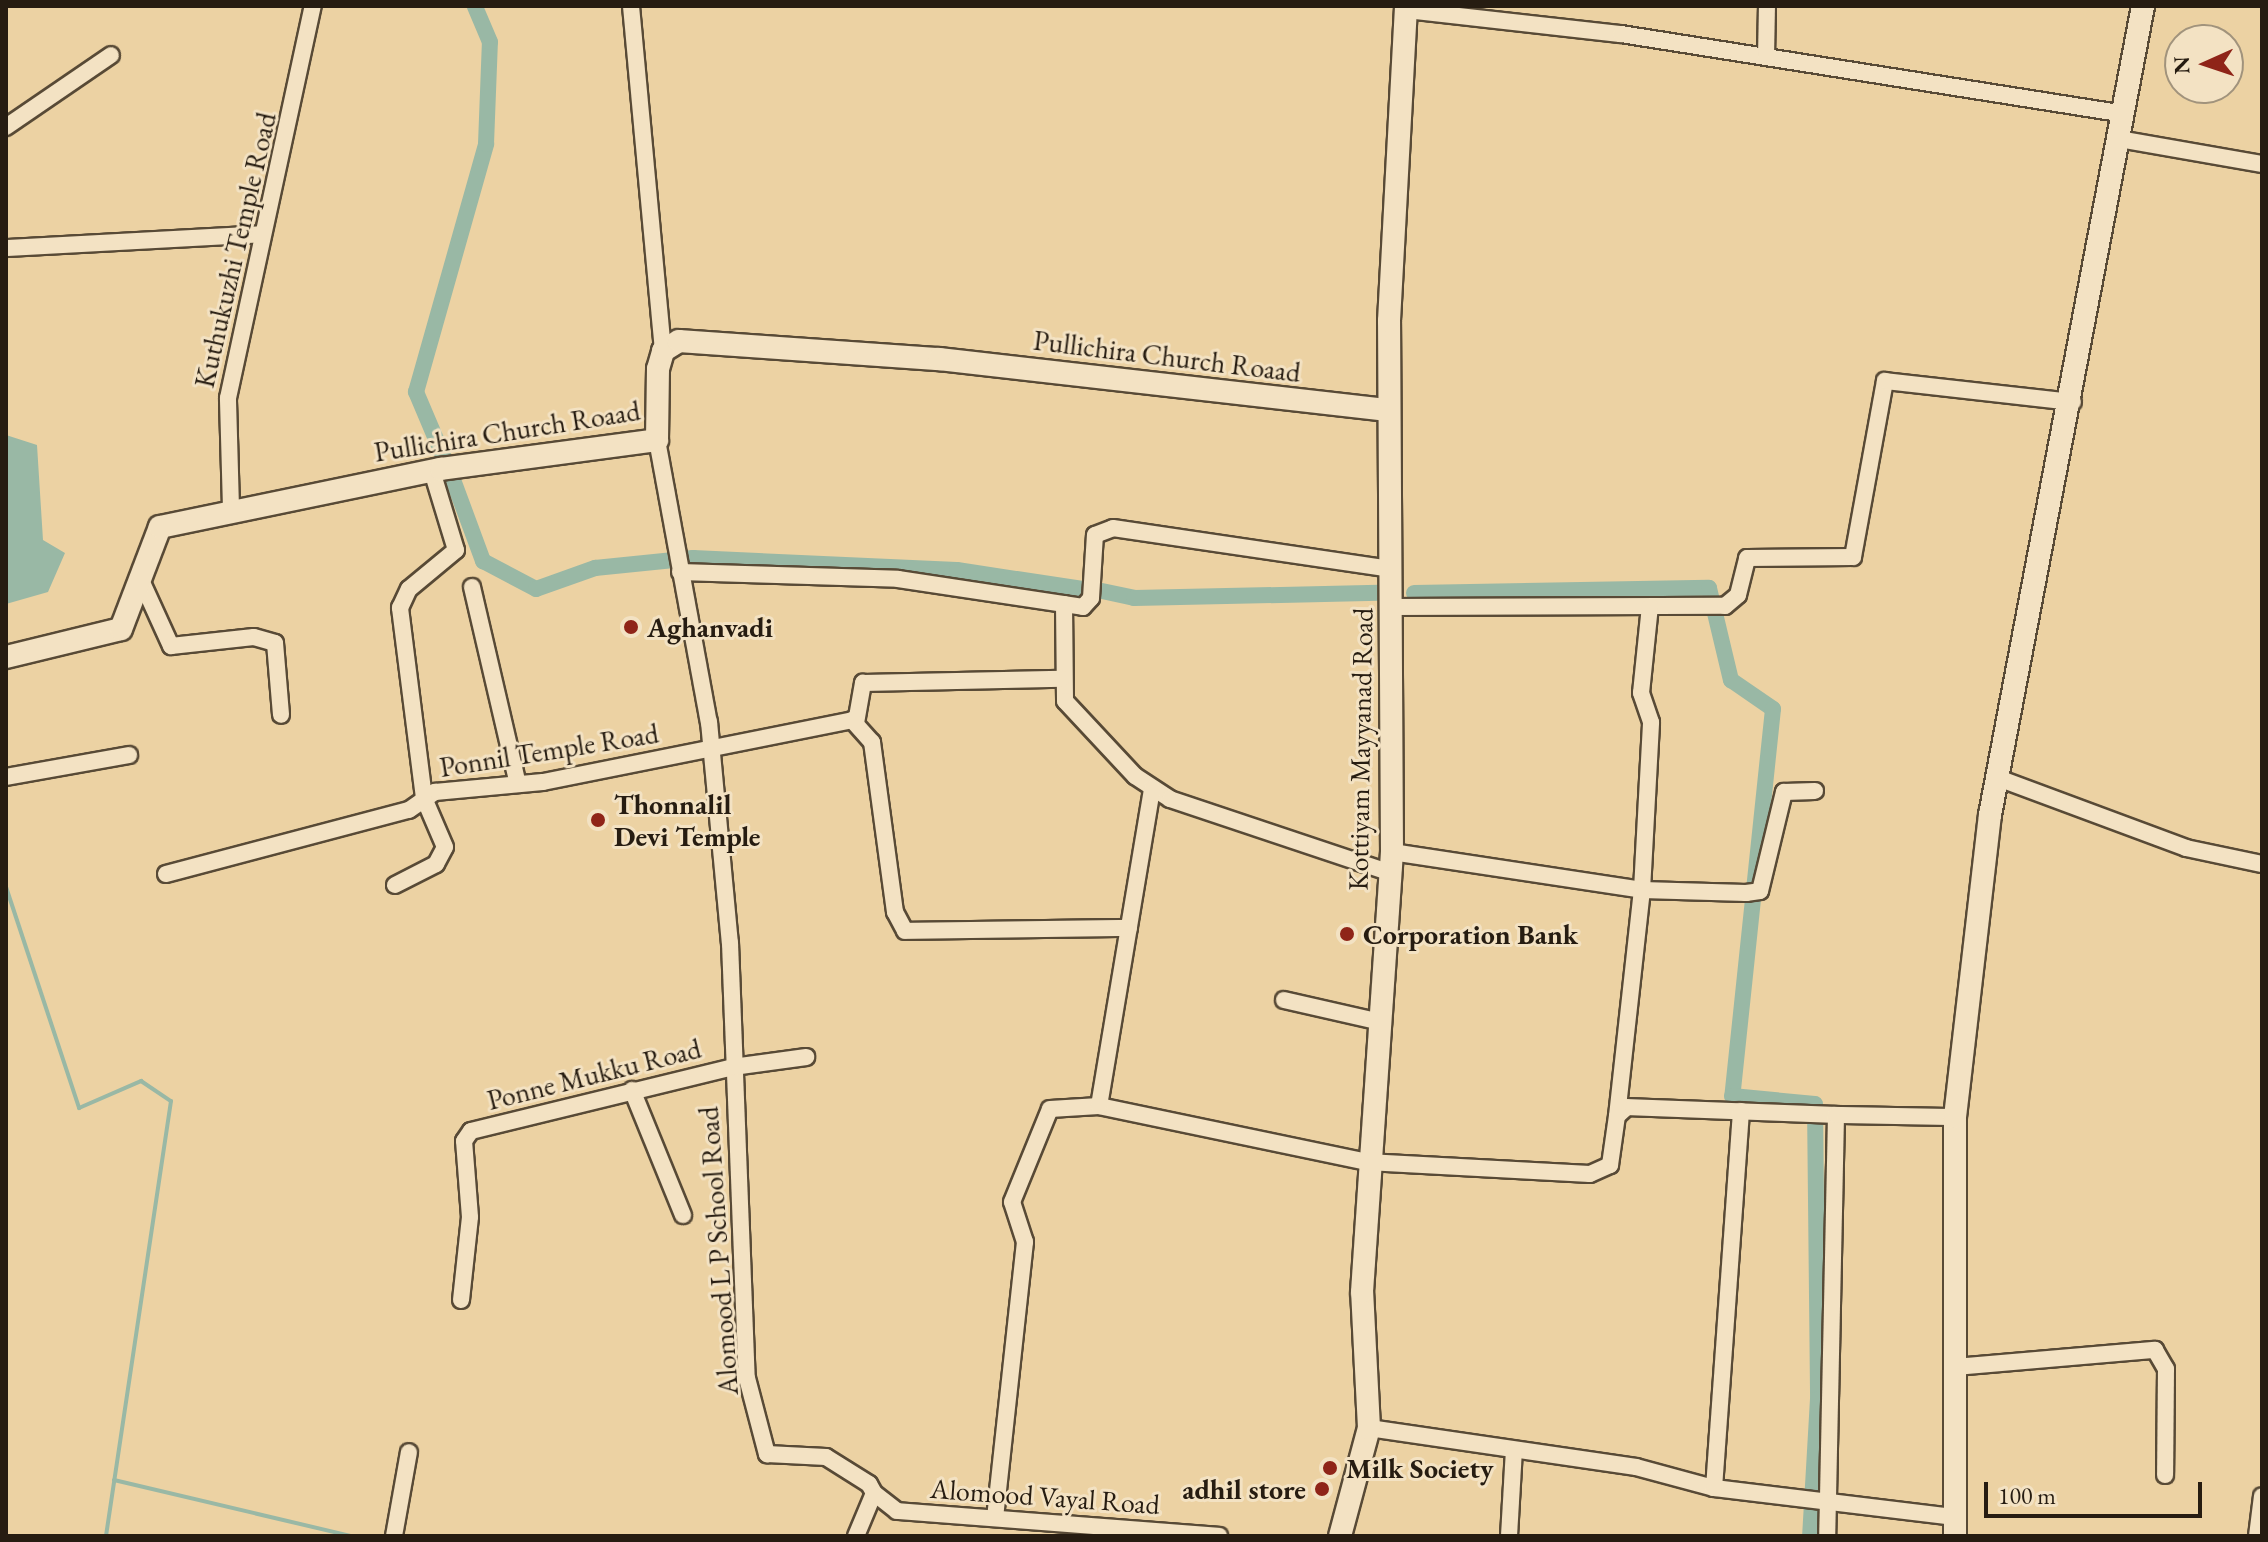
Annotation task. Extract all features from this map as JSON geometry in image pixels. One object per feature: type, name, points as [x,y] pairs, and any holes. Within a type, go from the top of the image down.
[{"type":"main road","points":[[1955,1526],[1955,1117],[1998,778],[2073,402],[2143,6]]},
{"type":"main road","name":"Kottiyam Mayyanad Road","points":[[1340,1536],[1369,1428],[1362,1292],[1367,1162],[1392,862],[1392,569],[1388,410],[1406,8]]},
{"type":"main road","name":"Pullichira Church Roaad","points":[[6,657],[121,629],[160,527],[231,508],[432,471],[657,440],[663,351],[679,341],[939,359],[1388,410]]},
{"type":"street","name":"Kuthukuzhi Temple Road","points":[[231,508],[228,398],[313,6]]},
{"type":"street","points":[[631,6],[644,208],[663,351]]},
{"type":"street","points":[[1766,57],[1767,6]]},
{"type":"street","points":[[1406,8],[1766,57],[2125,114]]},
{"type":"street","points":[[6,127],[111,55]]},
{"type":"street","points":[[2119,139],[2262,164]]},
{"type":"street","points":[[6,248],[263,234]]},
{"type":"street","points":[[1392,607],[1725,606],[1738,595],[1747,558],[1853,557],[1885,381],[2073,402]]},
{"type":"street","name":"Ponne Mukku Road","points":[[461,1300],[470,1217],[464,1141],[471,1131],[733,1067],[712,751],[657,440]]},
{"type":"street","points":[[395,885],[436,864],[445,847],[424,798],[400,608],[409,589],[456,550],[432,471]]},
{"type":"street","points":[[680,572],[898,579],[1088,605],[1095,535],[1113,528],[1392,569]]},
{"type":"street","points":[[140,578],[171,646],[254,637],[275,643],[281,715]]},
{"type":"street","points":[[472,587],[518,784]]},
{"type":"street","points":[[1064,604],[1062,679],[1073,713],[1152,788],[1392,862],[1642,890],[1760,891],[1784,792],[1815,791]]},
{"type":"street","points":[[995,1518],[1025,1242],[1012,1202],[1050,1109],[1099,1106],[1367,1162],[1599,1174],[1610,1165],[1642,890],[1651,722],[1641,693],[1650,606]]},
{"type":"street","points":[[1062,679],[863,683],[854,721],[872,742],[895,912],[905,931],[1129,928]]},
{"type":"street","name":"Ponnil Temple Road","points":[[166,874],[409,810],[424,798],[712,751],[854,721]]},
{"type":"street","points":[[6,777],[129,755]]},
{"type":"street","points":[[1998,778],[2186,848],[2262,864]]},
{"type":"street","points":[[1099,1106],[1152,788]]},
{"type":"street","points":[[1284,1000],[1381,1022]]},
{"type":"street","points":[[733,1067],[806,1057]]},
{"type":"street","name":"Alomood L P School Road","points":[[733,1067],[747,1378],[763,1442],[776,1460],[837,1462],[874,1493]]},
{"type":"street","points":[[632,1090],[683,1215]]},
{"type":"street","points":[[1617,1116],[1627,1107],[1955,1117]]},
{"type":"street","points":[[1714,1488],[1741,1111]]},
{"type":"street","points":[[1827,1536],[1831,1500],[1836,1115]]},
{"type":"street","points":[[1955,1367],[2155,1350],[2166,1369],[2165,1475]]},
{"type":"street","points":[[1369,1428],[1636,1467],[1714,1488],[1831,1500],[1955,1526]]},
{"type":"street","points":[[1509,1536],[1514,1450]]},
{"type":"street","points":[[394,1536],[409,1452]]},
{"type":"street","points":[[856,1536],[874,1493]]},
{"type":"street","name":"Alomood Vayal Road","points":[[874,1493],[897,1511],[1219,1536]]},
{"type":"street","points":[[2257,1536],[2262,1496]]},
{"type":"shaded area","points":[[6,435],[37,445],[43,540],[65,553],[48,592],[6,604]]},
{"type":"waterway","points":[[444,458],[416,392],[486,144],[490,42],[475,6]]},
{"type":"waterway","points":[[452,477],[483,561],[536,589],[595,568],[693,558],[957,570],[1083,589]]},
{"type":"waterway","points":[[1414,593],[1709,588],[1731,680],[1773,709],[1732,1096],[1815,1104],[1818,1399],[1810,1536]]},
{"type":"waterway","points":[[1102,591],[1134,598],[1379,593]]},
{"type":"waterway","points":[[6,887],[79,1108],[141,1081],[171,1101],[106,1536]]},
{"type":"waterway","points":[[114,1480],[351,1536]]},
{"type":"place","name":"Aghanvadi","points":[[631,627]]},
{"type":"place","name":"Thonnalil Devi Temple","points":[[598,820]]},
{"type":"place","name":"Corporation Bank","points":[[1347,934]]},
{"type":"place","name":"Milk Society","points":[[1330,1468]]},
{"type":"place","name":"adhil store","points":[[1322,1489]]}]
